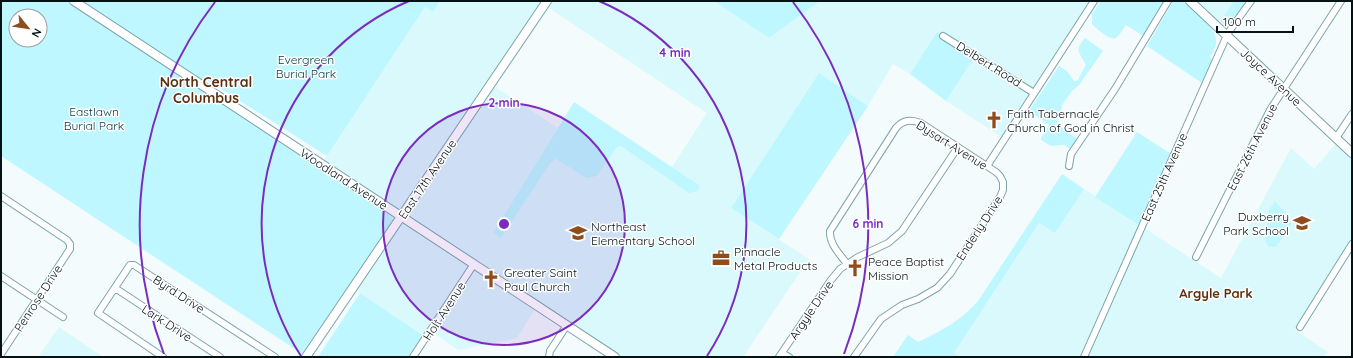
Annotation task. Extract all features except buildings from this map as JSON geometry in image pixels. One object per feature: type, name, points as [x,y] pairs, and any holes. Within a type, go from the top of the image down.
[{"type":"street","name":"Woodland Avenue","points":[[74,1],[615,357]]},
{"type":"street","name":"East 17th Avenue","points":[[306,357],[547,1]]},
{"type":"street","points":[[987,166],[1094,1]]},
{"type":"street","points":[[1068,166],[1072,154],[1124,75],[1168,1]]},
{"type":"street","name":"Joyce Avenue","points":[[1190,1],[1352,153]]},
{"type":"street","name":"East 25th Avenue","points":[[1084,357],[1227,35],[1251,1]]},
{"type":"street","name":"East 26th Avenue","points":[[1196,257],[1270,110],[1341,1]]},
{"type":"street","name":"Delbert Road","points":[[943,36],[1034,93]]},
{"type":"street","points":[[1336,138],[1352,114]]},
{"type":"street","name":"Dysart Avenue","points":[[848,264],[832,244],[830,230],[901,122],[915,120],[921,123],[996,172]]},
{"type":"street","name":"Argyle Drive","points":[[781,355],[840,269],[858,257],[888,243],[902,231],[958,147]]},
{"type":"street","name":"Enderly Drive","points":[[854,357],[881,318],[902,305],[918,299],[937,288],[950,274],[1004,190],[1003,182],[996,172]]},
{"type":"street","name":"Penrose Drive","points":[[1,196],[67,240],[70,244],[70,249],[67,254],[1,354]]},
{"type":"street","points":[[1300,327],[1352,244]]},
{"type":"street","name":"Holt Avenue","points":[[413,357],[474,264]]},
{"type":"street","name":"Byrd Drive","points":[[163,357],[98,313],[130,265],[134,265],[275,357]]},
{"type":"street","points":[[1,276],[63,316]]},
{"type":"street","name":"Lark Drive","points":[[115,288],[220,357]]},
{"type":"street","points":[[549,357],[550,352],[566,325]]},
{"type":"street","points":[[781,355],[789,357]]},
{"type":"shaded area","points":[[440,1],[714,1],[769,38],[820,1],[1101,1],[1092,15],[1088,11],[1005,139],[946,101],[975,56],[937,32],[910,74],[893,64],[868,106],[819,73],[731,208],[809,259],[743,357],[615,357],[537,306],[517,338],[458,350],[431,331],[426,337],[351,287],[319,168],[425,7],[433,12]],"holes":[[[549,8],[707,113],[672,167],[699,185],[621,146],[617,147],[597,176],[587,177],[556,159],[551,162],[493,233],[558,128],[495,87]]]},
{"type":"shaded area","points":[[1183,1],[1234,1],[1213,30]]},
{"type":"shaded area","points":[[1339,140],[1352,152],[1352,239],[1295,330],[1328,352],[1324,357],[959,357],[954,353],[1039,223],[1055,233],[1084,189],[1221,278],[1291,148],[1314,169]]},
{"type":"shaded area","points":[[59,327],[103,357],[38,357]]},
{"type":"green space","name":"Eastlawn Burial Park","points":[[1,1],[68,1],[391,216],[393,220],[392,226],[304,355],[1,156]]},
{"type":"green space","name":"Evergreen Burial Park","points":[[78,1],[440,1],[433,12],[425,7],[327,156],[207,80],[205,83]]},
{"type":"green space","points":[[714,1],[820,1],[769,38]]},
{"type":"green space","points":[[1101,1],[1166,1],[1145,37],[1126,25],[1116,38],[1110,38],[1092,24],[1092,15]]},
{"type":"green space","points":[[1173,1],[1183,1],[1202,18],[1215,34],[1216,44],[1210,57],[1213,61],[1202,83],[1147,46]]},
{"type":"green space","points":[[1234,1],[1247,1],[1229,28],[1220,21]]},
{"type":"green space","points":[[937,32],[975,56],[946,101],[910,74]]},
{"type":"green space","points":[[1085,38],[1103,51],[1079,85],[1072,91],[1062,105],[1057,121],[1057,124],[1078,139],[1071,149],[1064,145],[1051,146],[1041,140],[1049,125],[1029,111],[1059,66],[1067,71],[1074,81],[1077,81],[1086,65],[1079,51]]},
{"type":"green space","points":[[819,73],[868,106],[779,239],[731,208]]},
{"type":"green space","points":[[574,102],[699,185],[698,191],[689,193],[621,146],[617,147],[597,176],[587,178],[556,159],[551,162],[501,238],[493,233]]},
{"type":"green space","points":[[1137,132],[1171,154],[1139,225],[1095,197]]},
{"type":"green space","points":[[1062,174],[1084,189],[1055,233],[1039,223],[954,353],[959,357],[893,357],[908,335],[918,342],[927,338],[964,315],[978,301]]},
{"type":"green space","points":[[1275,201],[1290,218],[1291,225],[1276,247],[1269,247],[1265,240],[1268,212]]},
{"type":"green space","points":[[360,293],[424,336],[410,357],[318,357]]},
{"type":"place","name":"Faith Tabernacle Church of God in Christ","points":[[994,120]]},
{"type":"place","name":"Duxberry Park School","points":[[1302,223]]},
{"type":"place","name":"Northeast Elementary School","points":[[578,233]]},
{"type":"place","name":"Pinnacle Metal Products","points":[[721,258]]},
{"type":"place","name":"Peace Baptist Mission","points":[[855,268]]},
{"type":"place","name":"Greater Saint Paul Church","points":[[491,279]]},
{"type":"district","name":"North Central Columbus","points":[[206,90]]},
{"type":"district","name":"Argyle Park","points":[[1216,293]]}]
